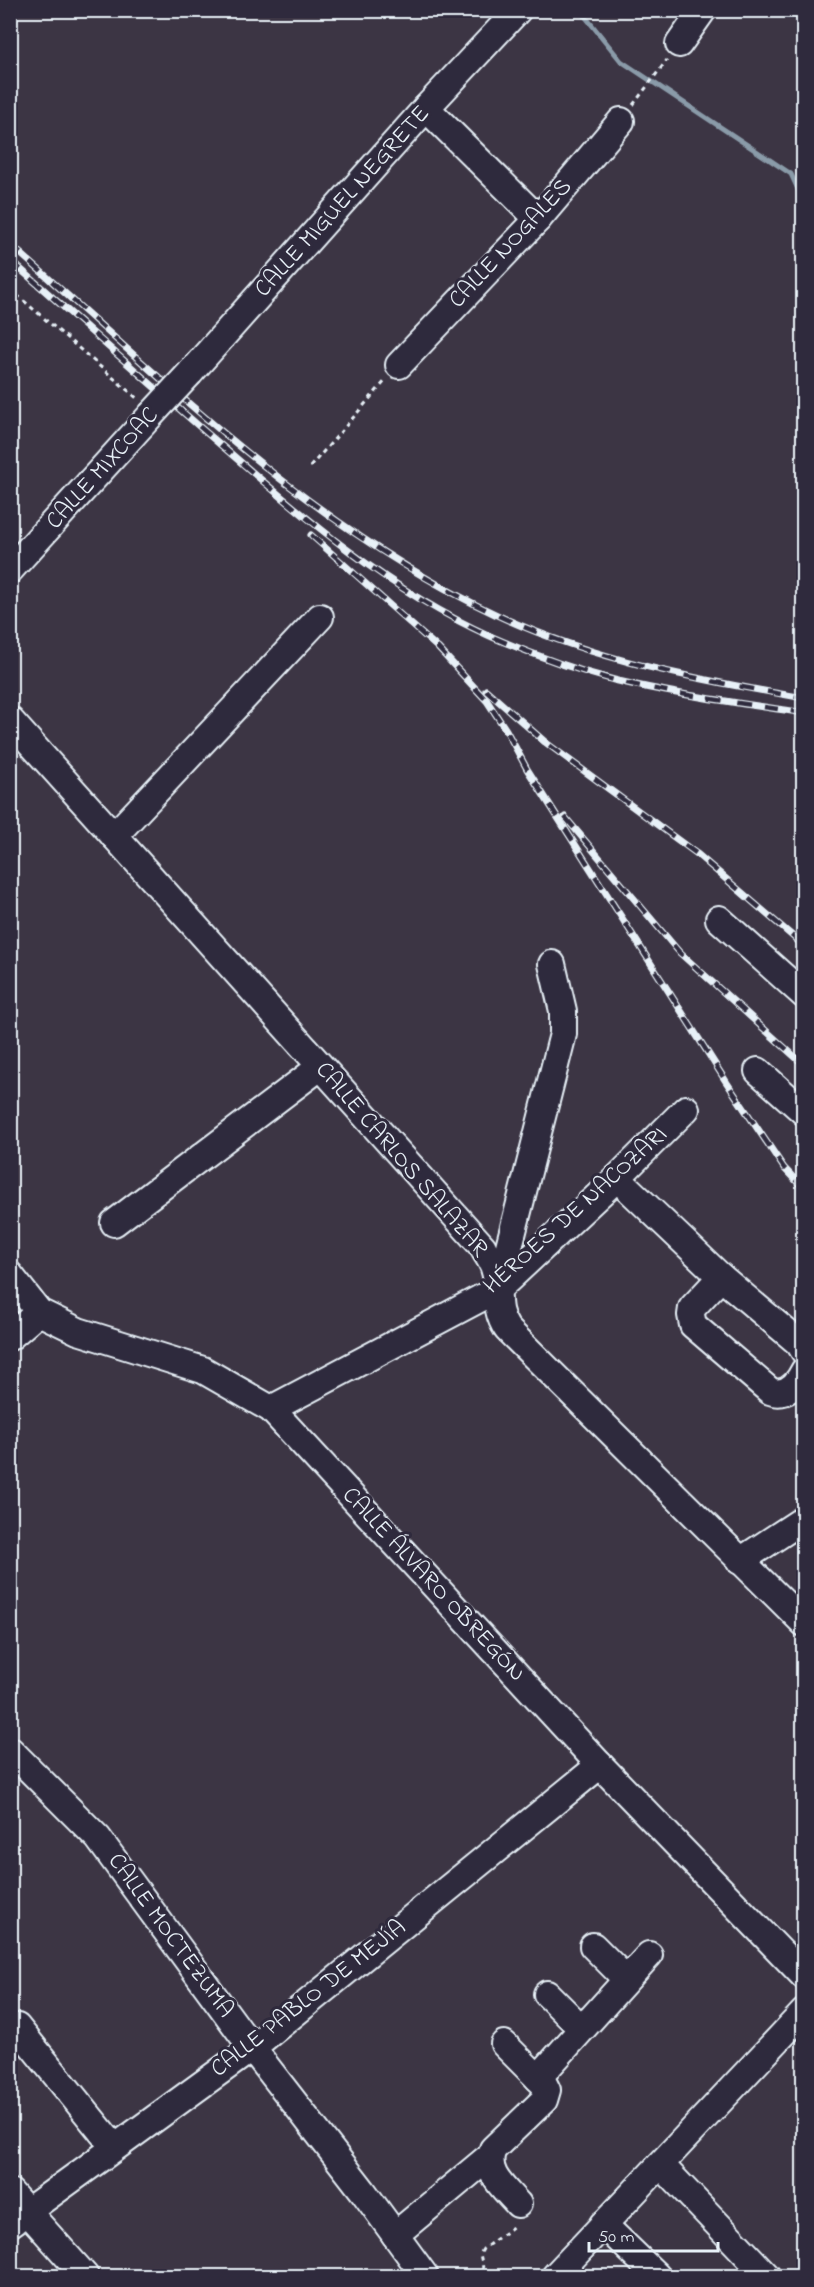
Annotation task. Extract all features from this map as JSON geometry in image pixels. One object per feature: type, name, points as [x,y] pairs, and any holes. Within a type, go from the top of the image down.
[{"type":"street","name":"CALLE MIGUEL NEGRETE","points":[[171,395],[426,108],[518,10]]},
{"type":"street","points":[[673,52],[703,10]]},
{"type":"street","points":[[426,108],[538,219]]},
{"type":"street","name":"CALLE NOGALES","points":[[399,365],[538,219],[626,114]]},
{"type":"street","name":"CALLE MIXCOAC","points":[[10,570],[146,408],[171,395]]},
{"type":"street","points":[[114,837],[320,617]]},
{"type":"street","name":"CALLE CARLOS SALAZAR","points":[[10,720],[483,1247],[494,1268],[498,1289],[498,1309],[507,1329],[804,1623]]},
{"type":"street","points":[[719,920],[804,995]]},
{"type":"street","points":[[498,1289],[563,1034],[563,1011],[552,964]]},
{"type":"street","points":[[114,1223],[320,1067]]},
{"type":"street","points":[[758,1071],[804,1112]]},
{"type":"street","name":"HÉROES DE NACOZARI","points":[[271,1409],[498,1289],[687,1109]]},
{"type":"street","points":[[616,1178],[721,1277],[801,1347]]},
{"type":"street","name":"CALLE ÁLVARO OBREGÓN","points":[[10,1275],[39,1312],[78,1331],[203,1370],[271,1409],[600,1766],[804,1976]]},
{"type":"street","points":[[721,1277],[692,1308],[693,1324],[770,1391],[777,1394],[786,1392],[804,1371]]},
{"type":"street","points":[[10,1337],[39,1312]]},
{"type":"street","points":[[740,1561],[804,1520]]},
{"type":"street","name":"CALLE MOCTEZUMA","points":[[10,1750],[98,1838],[252,2048],[425,2277]]},
{"type":"street","name":"CALLE PABLO DE MEJÍA","points":[[16,2209],[114,2147],[252,2048],[600,1766]]},
{"type":"street","points":[[593,1946],[626,1979]]},
{"type":"street","points":[[541,2081],[582,2028],[649,1955]]},
{"type":"street","points":[[547,1994],[582,2028]]},
{"type":"street","points":[[555,2277],[804,2012]]},
{"type":"street","points":[[17,2027],[114,2147]]},
{"type":"street","points":[[394,2235],[490,2156],[493,2149],[544,2100],[547,2090],[541,2081],[504,2044]]},
{"type":"street","points":[[490,2156],[495,2180],[518,2204]]},
{"type":"street","points":[[661,2165],[767,2277]]},
{"type":"street","points":[[16,2209],[85,2277]]},
{"type":"street","points":[[603,2224],[657,2277]]},
{"type":"path","points":[[626,114],[673,52]]},
{"type":"path","points":[[10,289],[146,408]]},
{"type":"path","points":[[310,467],[399,365]]},
{"type":"path","points":[[476,2277],[483,2268],[480,2254],[483,2249],[522,2220],[523,2210],[518,2204]]},
{"type":"waterway","points":[[580,10],[621,61],[791,174],[804,202]]},
{"type":"railway","points":[[10,244],[241,448],[364,539],[429,580],[533,631],[609,656],[686,676],[804,698]]},
{"type":"railway","points":[[10,260],[195,423],[317,526],[383,575],[453,618],[535,654],[614,680],[684,694],[804,713]]},
{"type":"railway","points":[[311,535],[438,648],[487,701],[527,769],[727,1083],[784,1168],[804,1189]]},
{"type":"railway","points":[[486,690],[545,742],[697,854],[804,946]]},
{"type":"railway","points":[[565,817],[680,953],[804,1065]]}]
